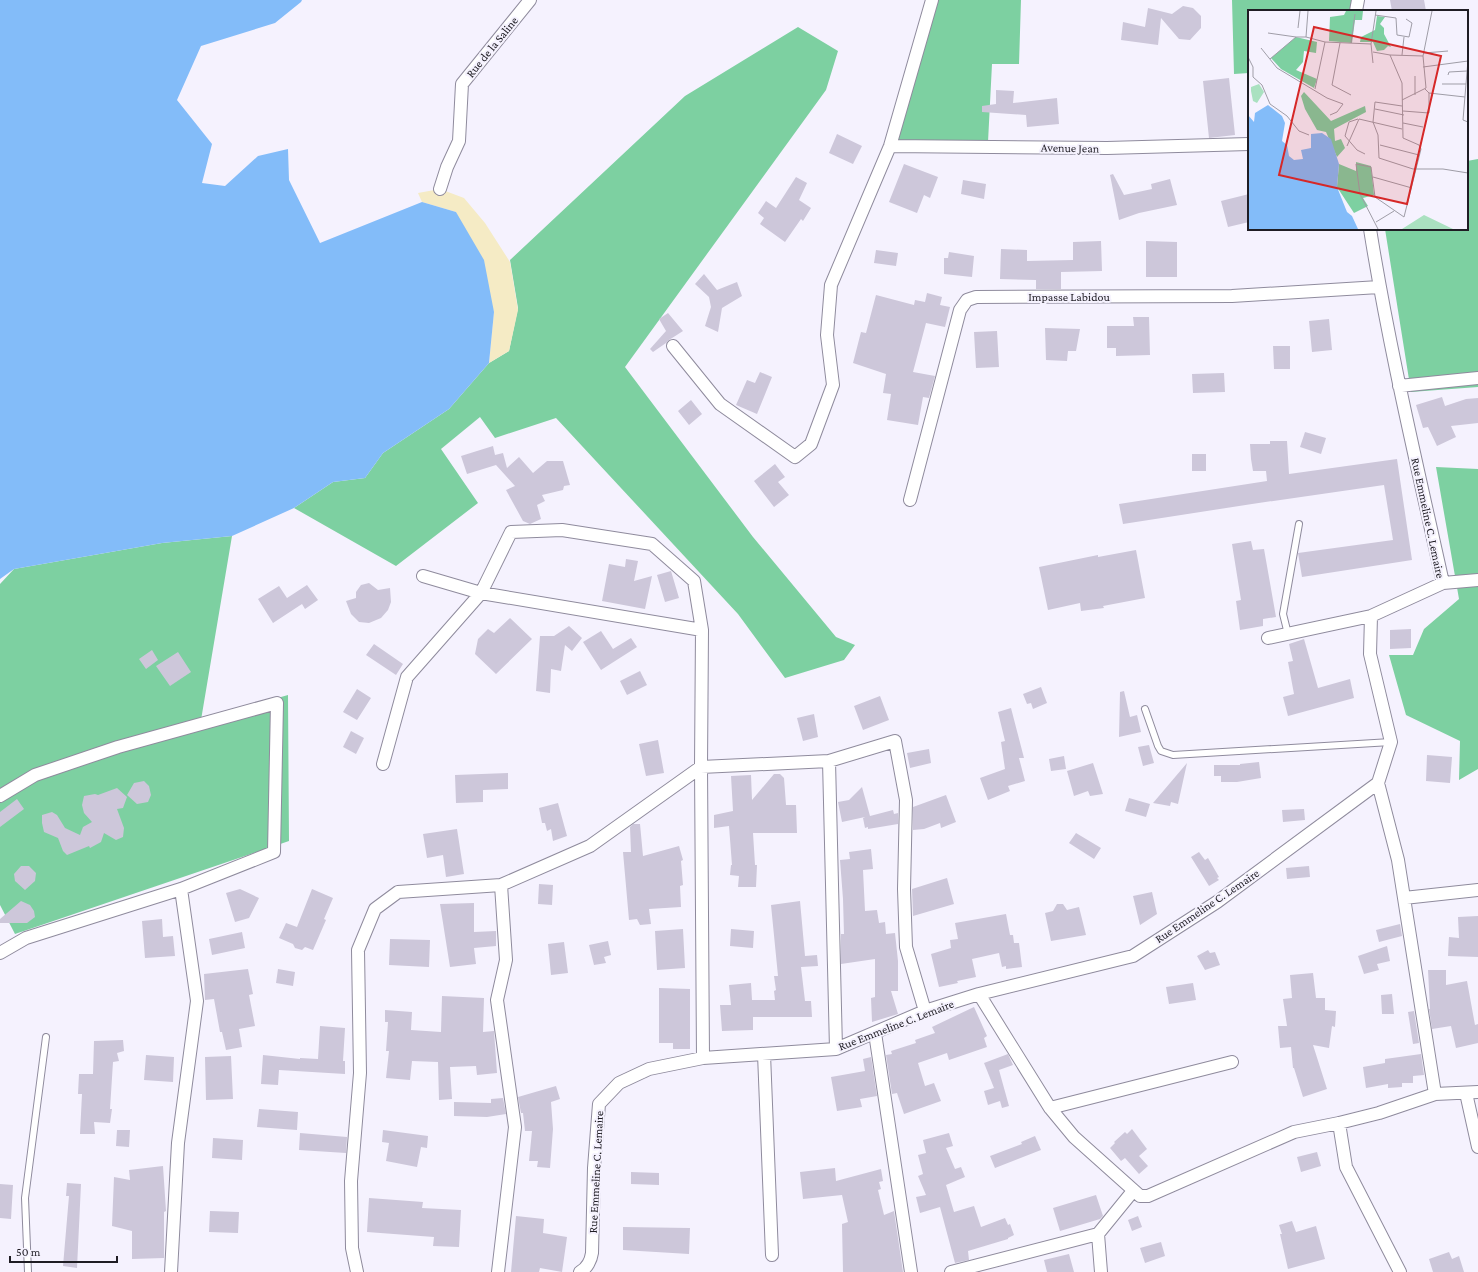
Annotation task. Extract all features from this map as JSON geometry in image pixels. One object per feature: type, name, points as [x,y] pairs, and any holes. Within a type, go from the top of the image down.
[{"type":"street","name":"Rue de la Saline","points":[[440,189],[447,167],[459,141],[462,84],[530,0]]},
{"type":"street","points":[[673,346],[720,404],[795,457],[811,444],[833,386],[827,335],[831,285],[890,146],[932,0]]},
{"type":"street","points":[[1356,10],[1358,0]]},
{"type":"street","name":"Avenue Jean","points":[[890,146],[1107,148],[1248,144]]},
{"type":"street","name":"Rue Emmeline C. Lemaire","points":[[1268,638],[1371,616],[1443,583],[1399,386],[1379,287],[1370,230]]},
{"type":"street","name":"Impasse Labidou","points":[[910,500],[960,310],[967,300],[976,297],[1232,296],[1379,287]]},
{"type":"street","points":[[1399,386],[1478,378]]},
{"type":"street","points":[[383,764],[407,678],[481,592],[511,532],[562,530],[652,544],[694,581],[702,630],[701,767],[703,1058]]},
{"type":"street","points":[[423,576],[481,592],[702,630]]},
{"type":"street","points":[[1443,583],[1478,580]]},
{"type":"street","points":[[1371,616],[1370,654],[1391,742],[1378,783],[1398,860],[1436,1094]]},
{"type":"street","points":[[0,796],[35,775],[110,750],[277,703],[274,852],[181,889],[26,938],[0,953]]},
{"type":"street","points":[[357,1272],[352,1248],[351,1181],[360,1074],[358,950],[376,910],[398,892],[501,885],[590,846],[701,767],[829,761],[895,741],[906,800],[904,889],[906,947],[925,1011]]},
{"type":"street","points":[[829,761],[836,1049]]},
{"type":"street","name":"Rue Emmeline C. Lemaire","points":[[580,1272],[583,1271],[591,1258],[592,1253],[594,1168],[599,1104],[618,1083],[649,1069],[703,1058],[836,1049],[925,1011],[980,994],[1133,956],[1217,902],[1378,783]]},
{"type":"street","points":[[498,1272],[515,1127],[496,1000],[506,960],[501,885]]},
{"type":"street","points":[[171,1272],[178,1143],[197,1002],[181,889]]},
{"type":"street","points":[[1404,898],[1478,890]]},
{"type":"street","points":[[980,994],[1050,1108],[1074,1137],[1140,1196],[1148,1196],[1294,1132],[1378,1113],[1436,1094],[1472,1092],[1478,1148]]},
{"type":"street","points":[[875,1033],[911,1272]]},
{"type":"street","points":[[764,1054],[772,1255]]},
{"type":"street","points":[[1050,1108],[1232,1062]]},
{"type":"street","points":[[1339,1123],[1346,1167],[1400,1272]]},
{"type":"street","points":[[951,1272],[1098,1234],[1133,1191]]},
{"type":"street","points":[[1098,1234],[1101,1272]]},
{"type":"lane","points":[[1288,634],[1284,614],[1299,524]]},
{"type":"lane","points":[[1145,708],[1158,746],[1161,751],[1173,755],[1391,742]]},
{"type":"lane","points":[[28,1272],[25,1198],[46,1037]]},
{"type":"green space","points":[[938,0],[1021,0],[1019,64],[992,64],[988,142],[896,140]]},
{"type":"green space","points":[[1232,0],[1352,0],[1350,10],[1248,10],[1248,73],[1234,74]]},
{"type":"green space","points":[[798,27],[838,51],[826,90],[625,367],[753,537],[836,637],[855,645],[844,660],[785,678],[738,614],[556,418],[495,438],[480,417],[441,449],[478,503],[396,566],[294,508],[333,482],[365,478],[383,453],[449,409],[489,363],[509,351],[518,308],[510,260],[685,96]]},
{"type":"green space","points":[[1478,159],[1478,387],[1411,392],[1385,230],[1468,230],[1468,161]]},
{"type":"green space","points":[[1436,467],[1478,469],[1478,769],[1459,780],[1460,741],[1406,715],[1389,655],[1413,655],[1424,629],[1459,599]]},
{"type":"green space","points":[[232,536],[201,720],[288,695],[289,841],[15,934],[0,905],[0,584],[14,569],[162,543]]},
{"type":"sand","points":[[440,189],[464,198],[485,223],[510,262],[518,310],[509,351],[489,363],[494,312],[456,212],[422,202],[418,193]]},
{"type":"water","points":[[0,0],[302,0],[275,23],[201,46],[177,100],[212,144],[202,183],[225,186],[258,156],[288,149],[289,180],[320,243],[422,202],[456,212],[484,260],[494,312],[489,363],[449,409],[383,453],[365,478],[333,482],[294,508],[232,536],[162,543],[14,569],[0,579]]},
{"type":"building","points":[[1390,0],[1424,0],[1426,10],[1392,10]]},
{"type":"building","points":[[1183,6],[1193,8],[1201,16],[1201,28],[1190,40],[1179,39],[1161,18],[1158,45],[1121,40],[1123,22],[1145,27],[1148,8],[1172,14]]},
{"type":"building","points":[[1229,78],[1235,135],[1209,138],[1203,81]]},
{"type":"building","points":[[996,90],[1014,91],[1013,103],[1057,98],[1059,124],[1027,127],[1026,115],[982,112],[982,106],[996,104]]},
{"type":"building","points":[[837,134],[862,146],[853,164],[829,153]]},
{"type":"building","points":[[904,164],[938,177],[930,198],[924,195],[917,213],[889,202]]},
{"type":"building","points":[[1113,174],[1124,195],[1152,189],[1151,184],[1170,179],[1177,205],[1139,213],[1119,220],[1110,175]]},
{"type":"building","points":[[796,177],[807,183],[799,200],[811,208],[803,221],[801,219],[785,242],[760,224],[764,218],[758,213],[766,201],[776,208]]},
{"type":"building","points":[[963,180],[986,184],[984,199],[961,194]]},
{"type":"building","points":[[1248,194],[1248,222],[1228,227],[1221,201]]},
{"type":"building","points":[[1101,241],[1102,271],[1061,272],[1061,289],[1036,289],[1036,280],[1000,279],[1001,249],[1027,250],[1027,261],[1073,260],[1073,242]]},
{"type":"building","points":[[1146,241],[1177,242],[1177,277],[1146,277]]},
{"type":"building","points":[[876,250],[898,253],[896,266],[874,263]]},
{"type":"building","points":[[949,252],[974,256],[972,277],[944,274],[944,258],[948,258]]},
{"type":"building","points":[[704,274],[717,290],[737,282],[742,296],[722,308],[718,332],[705,326],[711,307],[709,297],[695,284]]},
{"type":"building","points":[[927,293],[942,297],[940,305],[950,307],[945,327],[926,323],[913,372],[935,376],[929,398],[923,397],[918,425],[887,420],[891,394],[883,393],[886,374],[853,363],[861,332],[866,333],[876,295],[914,305],[915,300],[925,302]]},
{"type":"building","points":[[668,313],[683,331],[653,352],[650,349],[666,331],[659,319]]},
{"type":"building","points":[[1133,317],[1149,317],[1150,355],[1116,356],[1116,348],[1107,348],[1107,326],[1134,326]]},
{"type":"building","points":[[1329,319],[1332,350],[1312,352],[1309,321]]},
{"type":"building","points":[[1045,328],[1080,329],[1076,351],[1068,351],[1067,361],[1046,360]]},
{"type":"building","points":[[997,331],[999,367],[976,368],[974,332]]},
{"type":"building","points":[[1273,346],[1290,346],[1290,369],[1274,369]]},
{"type":"building","points":[[760,372],[772,377],[757,414],[736,405],[747,380],[755,383]]},
{"type":"building","points":[[1224,373],[1225,392],[1193,393],[1192,374]]},
{"type":"building","points":[[1442,397],[1445,406],[1466,399],[1478,398],[1478,423],[1451,426],[1456,437],[1437,446],[1428,427],[1423,428],[1416,405]]},
{"type":"building","points":[[691,400],[702,414],[689,425],[678,411]]},
{"type":"building","points":[[1305,432],[1326,438],[1321,454],[1300,447]]},
{"type":"building","points":[[1270,441],[1287,441],[1289,474],[1397,459],[1412,560],[1302,577],[1298,553],[1393,540],[1384,485],[1123,524],[1119,504],[1267,481],[1266,471],[1253,471],[1250,444],[1270,444]]},
{"type":"building","points":[[493,446],[495,455],[503,453],[507,468],[519,457],[533,473],[547,461],[563,461],[570,485],[564,486],[563,490],[542,495],[545,501],[537,505],[541,519],[530,524],[523,521],[506,490],[515,486],[496,465],[467,474],[461,456]]},
{"type":"building","points":[[1192,454],[1206,454],[1206,471],[1192,471]]},
{"type":"building","points":[[775,464],[785,477],[778,482],[789,495],[774,507],[754,481]]},
{"type":"building","points":[[1251,541],[1253,550],[1264,549],[1276,617],[1263,619],[1263,626],[1240,630],[1236,601],[1241,600],[1232,544]]},
{"type":"building","points":[[1136,550],[1145,598],[1103,606],[1104,608],[1081,611],[1080,603],[1048,610],[1039,567],[1098,555],[1098,557]]},
{"type":"building","points":[[626,559],[638,561],[634,581],[652,576],[645,609],[602,601],[609,564],[625,567]]},
{"type":"building","points":[[671,571],[679,598],[665,602],[657,575]]},
{"type":"building","points":[[369,583],[378,590],[390,588],[391,602],[388,610],[381,618],[369,623],[359,622],[351,614],[346,601],[356,598],[356,592],[361,585]]},
{"type":"building","points":[[307,585],[318,600],[305,609],[302,604],[273,623],[258,599],[279,586],[287,598]]},
{"type":"building","points":[[510,618],[532,639],[496,674],[475,654],[478,639],[488,629],[494,633]]},
{"type":"building","points":[[569,626],[582,638],[572,651],[565,645],[561,671],[551,669],[550,693],[536,691],[540,636],[554,636]]},
{"type":"building","points":[[1411,629],[1411,648],[1390,649],[1390,630]]},
{"type":"building","points":[[601,631],[613,649],[631,638],[637,647],[601,670],[583,642]]},
{"type":"building","points":[[1304,639],[1318,688],[1350,679],[1354,698],[1288,716],[1283,697],[1294,694],[1288,662],[1293,661],[1289,644]]},
{"type":"building","points":[[374,644],[403,664],[396,675],[366,655]]},
{"type":"building","points":[[152,650],[158,660],[146,669],[139,659]]},
{"type":"building","points":[[178,652],[191,672],[170,686],[156,666]]},
{"type":"building","points":[[640,671],[647,685],[627,695],[620,681]]},
{"type":"building","points":[[1041,687],[1047,703],[1033,709],[1031,703],[1027,704],[1023,694]]},
{"type":"building","points":[[357,689],[371,698],[357,720],[343,712]]},
{"type":"building","points":[[1124,691],[1130,717],[1137,715],[1141,732],[1119,737],[1120,692]]},
{"type":"building","points":[[880,696],[889,720],[863,730],[854,706]]},
{"type":"building","points":[[1011,708],[1024,758],[1019,758],[1025,781],[1008,786],[1010,791],[988,800],[980,778],[1005,769],[1001,742],[1005,741],[998,712]]},
{"type":"building","points":[[814,714],[818,737],[803,741],[797,718]]},
{"type":"building","points":[[351,731],[364,738],[356,754],[343,747]]},
{"type":"building","points":[[658,740],[664,773],[646,776],[639,744]]},
{"type":"building","points":[[1149,745],[1154,763],[1143,766],[1138,747]]},
{"type":"building","points":[[929,749],[931,763],[910,768],[907,753]]},
{"type":"building","points":[[1427,755],[1452,757],[1450,783],[1426,781]]},
{"type":"building","points":[[1064,756],[1066,769],[1051,771],[1049,759]]},
{"type":"building","points":[[1259,762],[1261,778],[1237,782],[1221,782],[1221,776],[1214,776],[1214,765],[1240,765]]},
{"type":"building","points":[[1093,763],[1103,794],[1090,796],[1088,791],[1074,796],[1067,771]]},
{"type":"building","points":[[1187,763],[1178,804],[1171,802],[1170,806],[1153,803]]},
{"type":"building","points":[[508,773],[508,789],[483,790],[483,802],[456,803],[455,775]]},
{"type":"building","points":[[774,774],[780,774],[784,778],[786,805],[796,805],[797,833],[753,833],[755,865],[757,865],[756,887],[738,887],[739,876],[730,875],[732,865],[729,826],[714,828],[714,815],[733,811],[731,776],[751,775],[752,800]]},
{"type":"building","points":[[144,781],[149,786],[151,795],[148,802],[137,804],[127,795],[134,783]]},
{"type":"building","points":[[862,787],[870,816],[893,810],[894,814],[898,813],[898,824],[868,829],[868,827],[865,828],[863,818],[865,817],[842,822],[838,802],[849,800]]},
{"type":"building","points":[[117,788],[127,797],[123,808],[117,809],[124,828],[123,837],[116,840],[104,833],[101,842],[90,848],[89,846],[67,855],[63,851],[58,838],[44,832],[42,815],[52,812],[57,815],[65,828],[80,835],[83,827],[92,822],[84,813],[82,805],[84,796],[95,794],[98,795]]},
{"type":"building","points":[[946,795],[956,822],[941,828],[940,823],[924,829],[913,830],[913,807]]},
{"type":"building","points":[[1129,798],[1150,804],[1146,817],[1125,811]]},
{"type":"building","points":[[17,799],[24,809],[0,827],[0,812]]},
{"type":"building","points":[[558,803],[567,836],[553,841],[551,829],[547,831],[545,823],[542,823],[539,808]]},
{"type":"building","points":[[1304,809],[1305,820],[1283,822],[1282,810]]},
{"type":"building","points":[[633,824],[640,824],[643,856],[679,846],[683,860],[681,861],[683,885],[680,886],[681,907],[649,909],[651,924],[640,925],[637,919],[629,920],[623,852],[631,852],[630,827]]},
{"type":"building","points":[[457,829],[464,874],[446,877],[443,855],[427,858],[423,834]]},
{"type":"building","points":[[1076,833],[1101,848],[1094,859],[1069,843]]},
{"type":"building","points":[[871,849],[873,869],[863,870],[865,911],[877,910],[879,923],[885,922],[886,934],[895,933],[898,961],[898,991],[891,991],[898,1014],[872,1022],[871,998],[875,997],[875,959],[841,964],[841,934],[844,934],[840,860],[850,859],[849,852]]},
{"type":"building","points":[[1199,852],[1205,860],[1208,858],[1219,877],[1217,878],[1219,880],[1209,886],[1191,857]]},
{"type":"building","points":[[21,866],[29,866],[36,873],[35,881],[25,890],[15,881],[14,874]]},
{"type":"building","points":[[1309,866],[1310,877],[1287,879],[1286,868]]},
{"type":"building","points":[[947,878],[954,904],[913,916],[912,889]]},
{"type":"building","points":[[539,884],[553,885],[552,905],[538,904]]},
{"type":"building","points":[[240,889],[259,898],[249,918],[235,922],[226,893]]},
{"type":"building","points":[[312,889],[333,898],[324,919],[326,920],[313,950],[305,947],[302,950],[295,948],[293,944],[279,938],[286,923],[297,927]]},
{"type":"building","points":[[1152,892],[1157,914],[1140,925],[1133,896]]},
{"type":"building","points":[[21,901],[30,905],[34,911],[35,917],[27,923],[0,923],[0,919]]},
{"type":"building","points":[[800,901],[805,956],[817,955],[818,966],[801,967],[805,1001],[811,1001],[812,1017],[753,1017],[753,1030],[722,1031],[720,1005],[731,1005],[729,985],[751,983],[752,1000],[775,1000],[774,991],[776,990],[774,976],[778,976],[771,905]]},
{"type":"building","points":[[474,903],[474,932],[496,931],[496,946],[474,948],[476,964],[450,967],[440,904]]},
{"type":"building","points":[[1057,904],[1063,904],[1067,910],[1079,907],[1086,935],[1051,941],[1045,913],[1053,911]]},
{"type":"building","points":[[1006,914],[1010,935],[1013,935],[1014,943],[1019,943],[1022,967],[1006,969],[1006,966],[1002,967],[999,953],[972,959],[976,977],[939,987],[931,954],[951,948],[950,940],[958,939],[955,923]]},
{"type":"building","points":[[1478,916],[1478,957],[1448,956],[1449,937],[1459,938],[1458,917]]},
{"type":"building","points":[[162,919],[163,937],[173,936],[175,956],[145,958],[142,921]]},
{"type":"building","points":[[1400,924],[1402,936],[1379,942],[1376,930]]},
{"type":"building","points":[[683,929],[685,968],[657,970],[655,931]]},
{"type":"building","points":[[731,929],[754,931],[753,948],[730,946]]},
{"type":"building","points":[[242,932],[245,948],[212,955],[209,939]]},
{"type":"building","points":[[390,939],[430,940],[429,967],[389,965]]},
{"type":"building","points":[[608,941],[611,955],[604,957],[606,963],[594,965],[589,945]]},
{"type":"building","points":[[564,942],[568,973],[551,975],[548,944]]},
{"type":"building","points":[[1387,946],[1390,961],[1377,964],[1379,970],[1364,974],[1358,956]]},
{"type":"building","points":[[1208,950],[1210,953],[1215,952],[1220,965],[1205,970],[1197,956]]},
{"type":"building","points":[[248,969],[253,994],[249,995],[255,1026],[239,1029],[242,1047],[226,1050],[222,1032],[220,1032],[214,999],[205,1000],[204,974]]},
{"type":"building","points":[[278,969],[295,972],[293,986],[276,983]]},
{"type":"building","points":[[1428,970],[1446,970],[1446,985],[1467,981],[1475,1025],[1478,1024],[1478,1043],[1456,1048],[1451,1026],[1432,1029],[1429,1009]]},
{"type":"building","points":[[1313,973],[1316,998],[1325,998],[1325,1010],[1336,1011],[1335,1027],[1332,1026],[1329,1048],[1313,1045],[1327,1089],[1303,1097],[1293,1068],[1291,1047],[1280,1048],[1278,1026],[1287,1026],[1283,999],[1292,998],[1290,975]]},
{"type":"building","points":[[1193,983],[1196,1000],[1169,1004],[1166,987]]},
{"type":"building","points":[[659,988],[690,989],[690,1049],[673,1049],[673,1043],[659,1043]]},
{"type":"building","points":[[1392,994],[1394,1014],[1382,1014],[1381,995]]},
{"type":"building","points":[[442,996],[484,998],[483,1032],[494,1031],[497,1073],[477,1075],[476,1066],[450,1067],[452,1099],[439,1100],[438,1062],[412,1061],[410,1080],[386,1078],[389,1051],[386,1051],[388,1022],[385,1022],[385,1010],[412,1012],[411,1030],[441,1032]]},
{"type":"building","points":[[974,1007],[987,1036],[984,1038],[987,1047],[949,1060],[947,1053],[918,1063],[925,1086],[934,1083],[941,1101],[904,1114],[897,1093],[892,1094],[886,1055],[892,1054],[891,1051],[916,1043],[915,1040],[935,1033],[932,1027]]},
{"type":"building","points":[[1414,1011],[1419,1043],[1413,1044],[1408,1012]]},
{"type":"building","points":[[320,1026],[345,1028],[343,1061],[345,1061],[345,1074],[279,1070],[278,1085],[261,1084],[263,1055],[300,1059],[318,1059]]},
{"type":"building","points":[[123,1040],[124,1051],[117,1053],[119,1061],[113,1062],[110,1109],[112,1109],[110,1123],[94,1122],[95,1134],[80,1134],[82,1094],[78,1094],[79,1074],[93,1074],[94,1041]]},
{"type":"building","points":[[1008,1054],[1013,1065],[999,1070],[1009,1106],[1002,1108],[1000,1101],[988,1105],[984,1091],[994,1088],[984,1063]]},
{"type":"building","points":[[1421,1054],[1424,1075],[1413,1076],[1413,1083],[1402,1083],[1402,1087],[1388,1088],[1388,1084],[1366,1088],[1363,1067],[1385,1063],[1385,1059]]},
{"type":"building","points":[[146,1055],[174,1057],[173,1082],[144,1080]]},
{"type":"building","points":[[231,1056],[233,1099],[206,1100],[205,1057]]},
{"type":"building","points":[[871,1057],[877,1096],[860,1099],[862,1107],[837,1111],[831,1077],[865,1071],[863,1059]]},
{"type":"building","points":[[556,1086],[560,1099],[551,1102],[553,1129],[550,1168],[537,1167],[538,1161],[529,1161],[532,1131],[525,1131],[523,1113],[521,1113],[518,1097]]},
{"type":"building","points":[[503,1098],[506,1114],[487,1117],[454,1116],[454,1102],[491,1103],[491,1099]]},
{"type":"building","points":[[259,1109],[298,1112],[297,1130],[257,1127]]},
{"type":"building","points":[[1132,1129],[1147,1149],[1139,1156],[1148,1166],[1139,1174],[1125,1158],[1121,1161],[1110,1148],[1125,1132],[1127,1134]]},
{"type":"building","points":[[117,1130],[130,1130],[129,1147],[116,1146]]},
{"type":"building","points":[[383,1130],[428,1136],[427,1148],[421,1147],[417,1167],[386,1161],[389,1143],[382,1142]]},
{"type":"building","points":[[300,1133],[347,1137],[346,1153],[299,1150]]},
{"type":"building","points":[[949,1133],[953,1146],[946,1148],[955,1169],[961,1167],[965,1177],[946,1185],[954,1212],[974,1206],[981,1227],[1005,1218],[1008,1225],[1010,1224],[1014,1235],[1008,1239],[968,1251],[969,1260],[955,1263],[940,1207],[920,1213],[916,1197],[926,1195],[918,1176],[923,1174],[918,1155],[926,1153],[923,1140]]},
{"type":"building","points":[[1035,1136],[1041,1150],[995,1168],[990,1156],[1022,1144],[1021,1142]]},
{"type":"building","points":[[213,1138],[243,1140],[242,1160],[212,1158]]},
{"type":"building","points":[[1317,1152],[1321,1166],[1301,1172],[1297,1157]]},
{"type":"building","points":[[163,1166],[166,1211],[164,1212],[164,1258],[132,1259],[132,1231],[112,1226],[114,1177],[130,1180],[129,1170]]},
{"type":"building","points":[[835,1168],[836,1181],[881,1169],[883,1181],[879,1182],[881,1189],[878,1190],[884,1215],[894,1211],[903,1272],[843,1272],[842,1224],[848,1222],[842,1195],[803,1199],[800,1172]]},
{"type":"building","points":[[631,1172],[659,1173],[659,1185],[631,1184]]},
{"type":"building","points":[[67,1183],[81,1184],[77,1268],[63,1266],[69,1196],[66,1196]]},
{"type":"building","points":[[0,1184],[13,1185],[11,1219],[0,1218]]},
{"type":"building","points":[[1096,1195],[1103,1216],[1100,1219],[1060,1231],[1053,1208]]},
{"type":"building","points":[[369,1198],[423,1202],[422,1208],[461,1210],[459,1247],[433,1246],[434,1237],[367,1232]]},
{"type":"building","points":[[210,1211],[239,1212],[238,1233],[209,1232]]},
{"type":"building","points":[[516,1216],[544,1219],[543,1233],[567,1237],[562,1272],[540,1268],[539,1272],[511,1272]]},
{"type":"building","points":[[1138,1216],[1142,1227],[1132,1231],[1128,1220]]},
{"type":"building","points":[[1292,1221],[1296,1232],[1316,1226],[1325,1259],[1288,1269],[1279,1225]]},
{"type":"building","points":[[623,1227],[690,1228],[689,1254],[623,1250]]},
{"type":"building","points":[[1161,1242],[1165,1256],[1145,1263],[1140,1248]]},
{"type":"building","points":[[1449,1252],[1452,1259],[1459,1256],[1464,1272],[1433,1272],[1429,1259]]},
{"type":"building","points":[[1069,1254],[1074,1272],[1047,1272],[1044,1260]]}]
